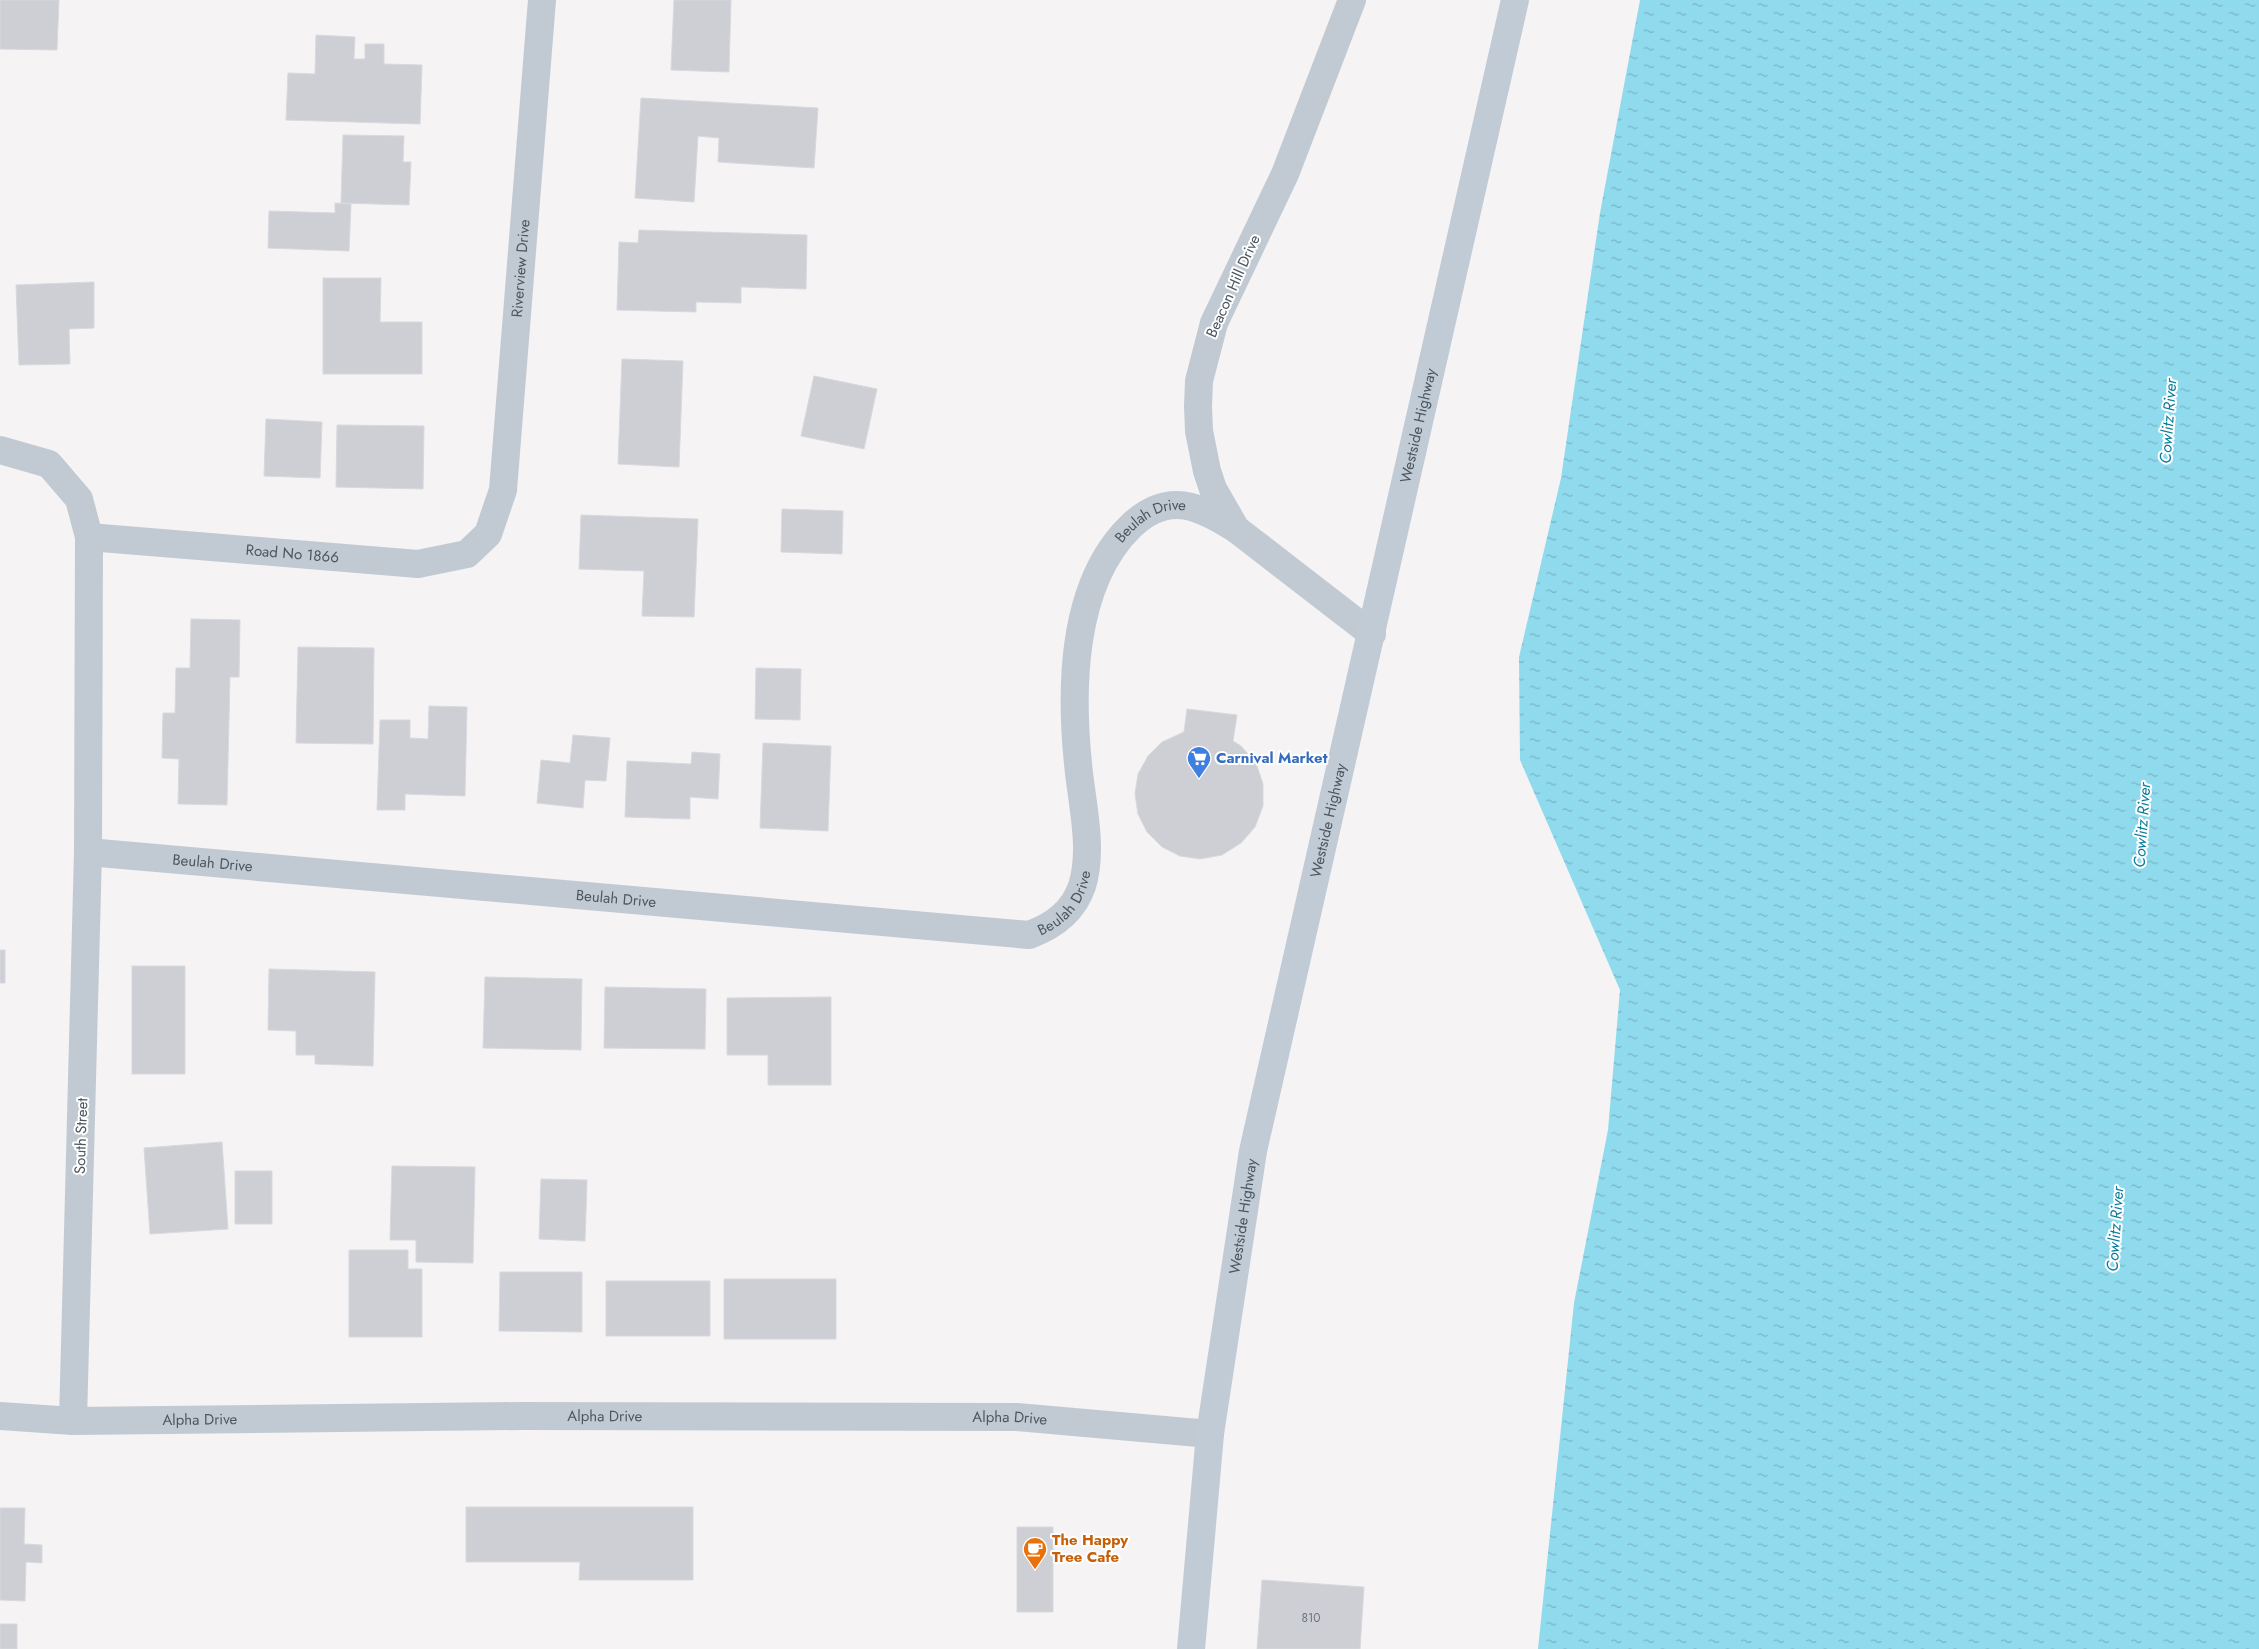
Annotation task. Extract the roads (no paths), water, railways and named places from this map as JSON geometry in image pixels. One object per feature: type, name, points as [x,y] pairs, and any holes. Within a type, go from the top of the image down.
[{"type":"main road","name":"Westside Highway","points":[[1190,1649],[1210,1434],[1253,1151],[1516,0]]},
{"type":"street","name":"Riverview Drive","points":[[488,534],[503,490],[542,0]]},
{"type":"street","name":"Beacon Hill Drive","points":[[1352,0],[1285,174],[1214,323],[1199,381],[1198,406],[1200,441],[1213,489],[1236,529],[1372,634]]},
{"type":"street","points":[[0,450],[49,464],[79,499],[89,537],[88,852]]},
{"type":"street","name":"Beulah Drive","points":[[88,852],[1029,935],[1047,929],[1062,918],[1073,905],[1082,885],[1086,827],[1078,757],[1076,706],[1079,646],[1092,583],[1121,536],[1140,518],[1160,507],[1177,504],[1191,506],[1209,512],[1236,529]]},
{"type":"street","name":"Road No 1866","points":[[89,537],[418,564],[466,554],[488,534]]},
{"type":"street","name":"South Street","points":[[73,1421],[88,852]]},
{"type":"street","name":"Alpha Drive","points":[[0,1416],[73,1421],[521,1416],[1017,1417],[1210,1434]]},
{"type":"water","name":"Cowlitz River","points":[[1640,0],[2259,0],[2259,1649],[1538,1649],[1574,1303],[1608,1130],[1620,990],[1520,760],[1519,657],[1561,478],[1600,213]]},
{"type":"place","name":"Carnival Market","points":[[1199,779]]},
{"type":"place","name":"The Happy Tree Cafe","points":[[1035,1570]]}]
